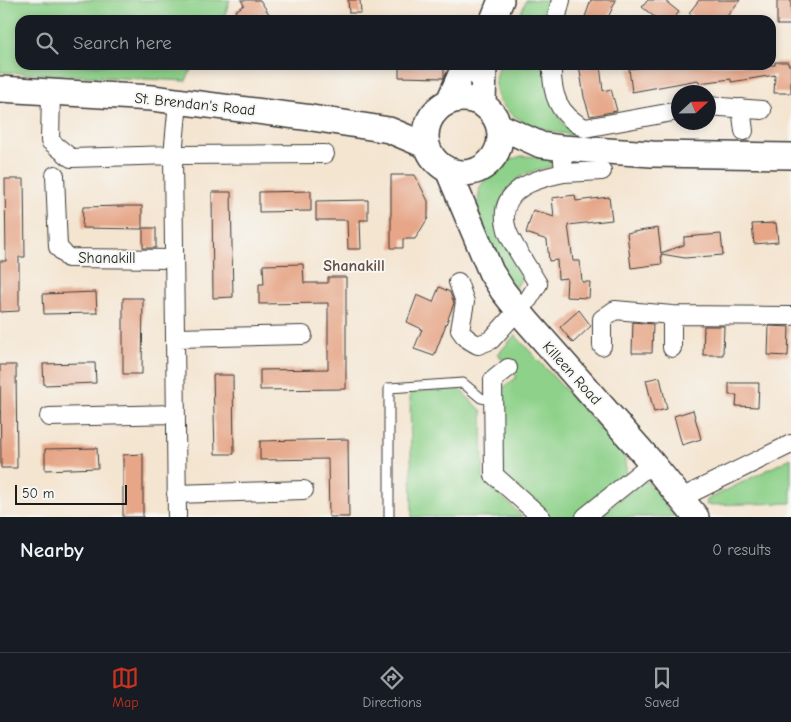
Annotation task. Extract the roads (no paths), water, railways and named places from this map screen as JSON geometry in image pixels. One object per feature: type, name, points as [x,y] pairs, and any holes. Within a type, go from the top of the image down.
[{"type":"main road","points":[[495,15],[501,0]]},
{"type":"main road","points":[[449,101],[462,70]]},
{"type":"main road","points":[[483,104],[484,70]]},
{"type":"main road","name":"St. Brendan's Road","points":[[0,89],[51,91],[178,102],[312,118],[389,130]]},
{"type":"main road","points":[[467,98],[483,104],[494,116],[499,126],[500,140],[496,153],[488,164],[474,172],[457,173],[448,170],[438,164],[427,146],[426,132],[430,118],[440,106],[449,101],[467,98]]},
{"type":"main road","points":[[389,130],[430,118]]},
{"type":"main road","points":[[499,126],[552,146]]},
{"type":"main road","points":[[389,130],[427,146]]},
{"type":"main road","points":[[496,153],[552,146],[652,154],[791,156]]},
{"type":"main road","name":"Killeen Road","points":[[448,170],[491,272],[523,305],[688,507]]},
{"type":"main road","points":[[469,216],[474,172]]},
{"type":"street","points":[[557,15],[561,0]]},
{"type":"street","points":[[552,70],[551,88],[562,110],[574,123],[585,128],[671,112]]},
{"type":"street","points":[[51,91],[50,141],[71,158],[325,154]]},
{"type":"street","points":[[177,517],[173,155],[178,102]]},
{"type":"street","points":[[716,106],[762,110]]},
{"type":"street","points":[[741,108],[744,131]]},
{"type":"street","points":[[552,146],[564,173]]},
{"type":"street","points":[[458,282],[465,302],[460,330],[465,337],[478,344],[491,340],[523,305],[538,284],[506,230],[506,206],[519,187],[543,177],[564,173],[602,171]]},
{"type":"street","name":"Shanakill","points":[[55,175],[58,247],[68,258],[174,259]]},
{"type":"street","points":[[602,346],[602,319],[615,310],[672,315],[791,316]]},
{"type":"street","points":[[672,315],[672,348]]},
{"type":"street","points":[[176,338],[303,335]]},
{"type":"street","points":[[508,368],[493,380],[494,475],[541,517]]},
{"type":"street","points":[[49,417],[175,414]]},
{"type":"street","points":[[688,507],[791,444]]},
{"type":"street","points":[[585,517],[652,463]]},
{"type":"street","points":[[176,494],[304,490]]},
{"type":"lane","points":[[389,517],[389,388],[463,383],[481,398],[493,400]]},
{"type":"district","name":"Shanakill","points":[[354,266]]}]
